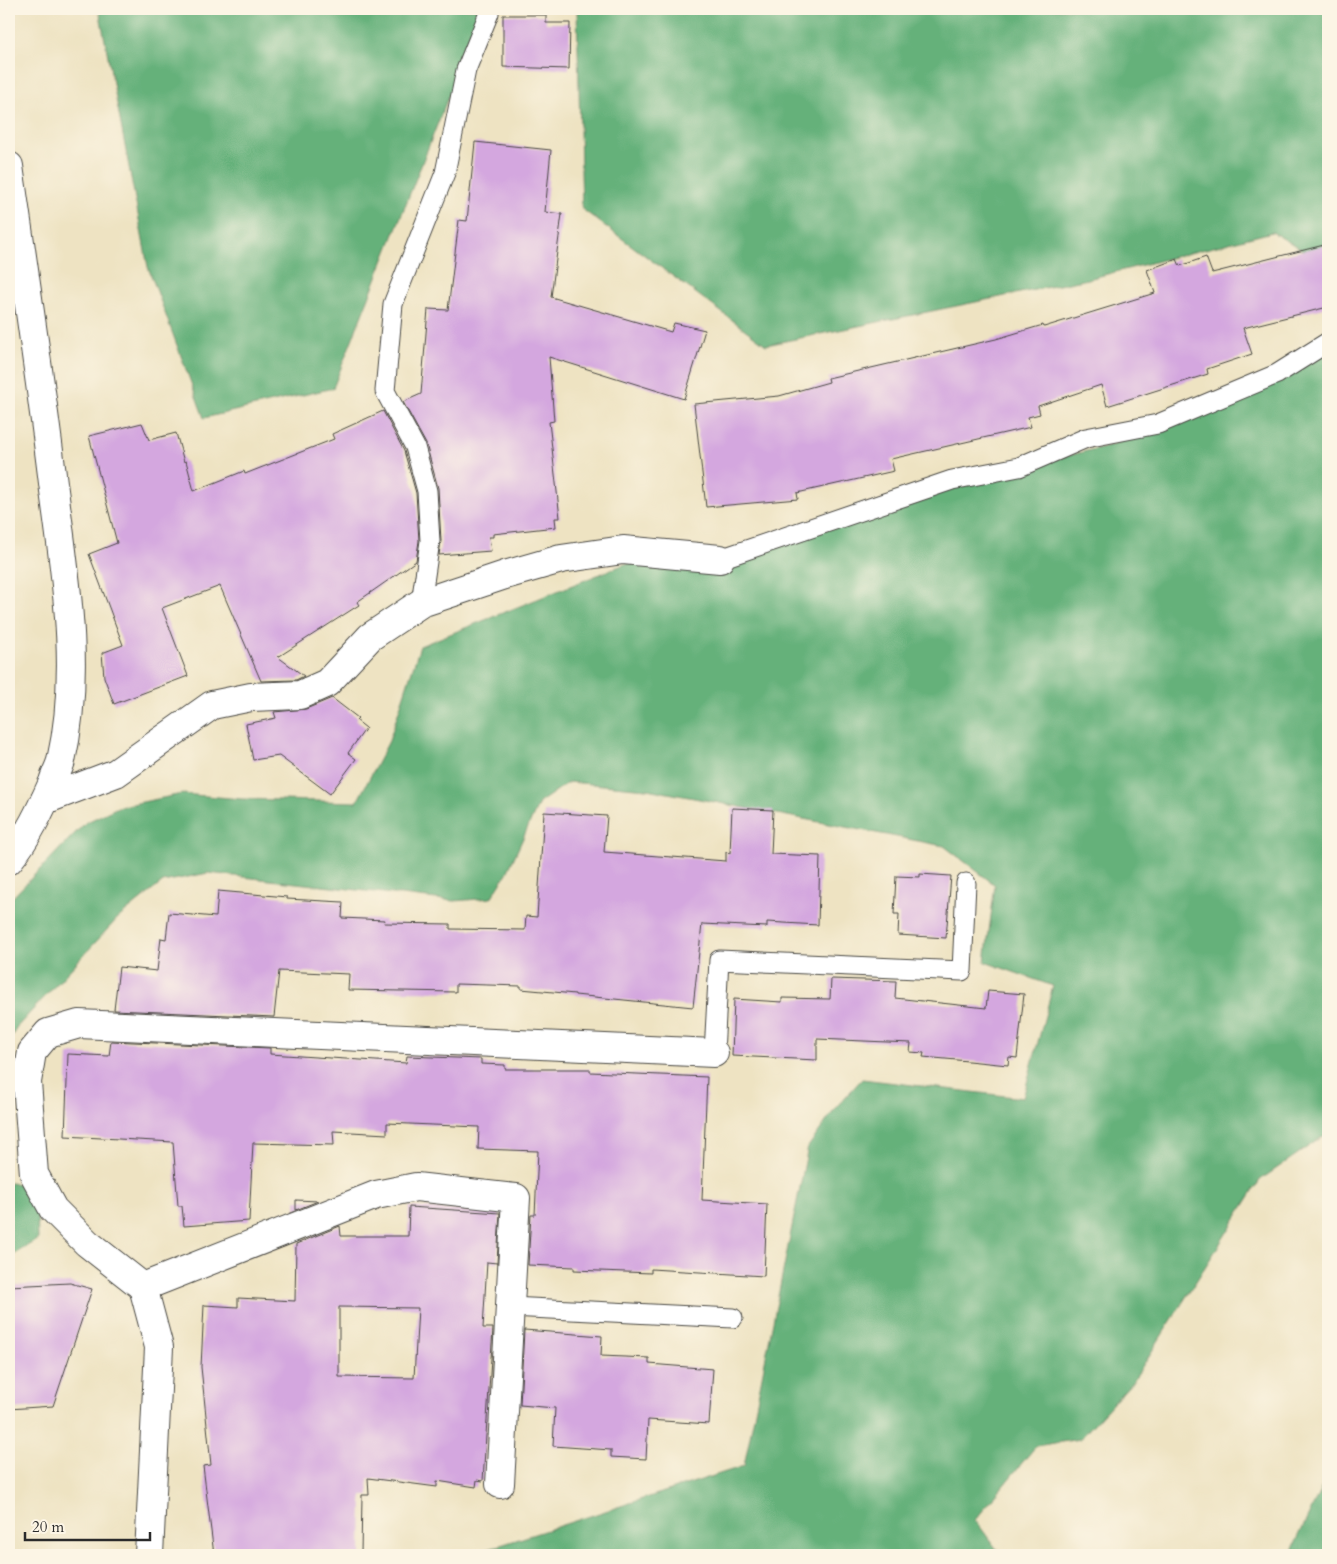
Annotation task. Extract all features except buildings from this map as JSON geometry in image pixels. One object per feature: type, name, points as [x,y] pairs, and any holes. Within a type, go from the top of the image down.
[{"type":"street","points":[[9,166],[41,388],[68,602],[71,668],[68,717],[61,762],[45,800],[13,845]]},
{"type":"street","points":[[45,800],[116,773],[212,706],[251,697],[300,695],[327,683],[370,637],[421,603],[560,559],[623,550],[720,560]]},
{"type":"street","points":[[149,1555],[158,1347],[143,1287],[87,1243],[53,1209],[34,1174],[27,1082],[32,1052],[48,1033],[79,1024],[714,1053]]},
{"type":"street","points":[[143,1287],[376,1195],[416,1188],[516,1198],[500,1484]]},
{"type":"lane","points":[[421,603],[430,541],[427,491],[414,447],[385,391],[393,304],[446,173],[466,70],[489,13]]},
{"type":"lane","points":[[720,560],[952,480],[1019,467],[1086,438],[1158,424],[1277,374],[1328,342]]},
{"type":"lane","points":[[714,1053],[719,960],[962,971],[966,882]]},
{"type":"lane","points":[[510,1307],[733,1318]]},
{"type":"green space","points":[[99,9],[483,9],[333,388],[204,418],[148,267]]},
{"type":"green space","points":[[577,9],[1328,9],[1328,265],[1272,232],[1088,279],[766,345],[582,209]]},
{"type":"green space","points":[[1328,351],[1328,1133],[1260,1180],[1133,1381],[1080,1439],[1036,1446],[975,1520],[1001,1555],[470,1555],[744,1466],[808,1147],[838,1105],[862,1079],[1023,1098],[1053,986],[985,962],[995,885],[944,846],[647,789],[569,782],[539,803],[507,873],[491,898],[454,901],[208,873],[163,882],[118,918],[16,1028],[9,1043],[9,901],[85,823],[118,807],[182,794],[242,799],[357,802],[389,741],[420,646],[625,564],[786,544],[938,488],[1111,445],[1285,377]]},
{"type":"green space","points":[[9,1183],[23,1184],[37,1211],[38,1239],[16,1253],[9,1252]]},
{"type":"green space","points":[[1328,1474],[1328,1555],[1290,1555]]}]
